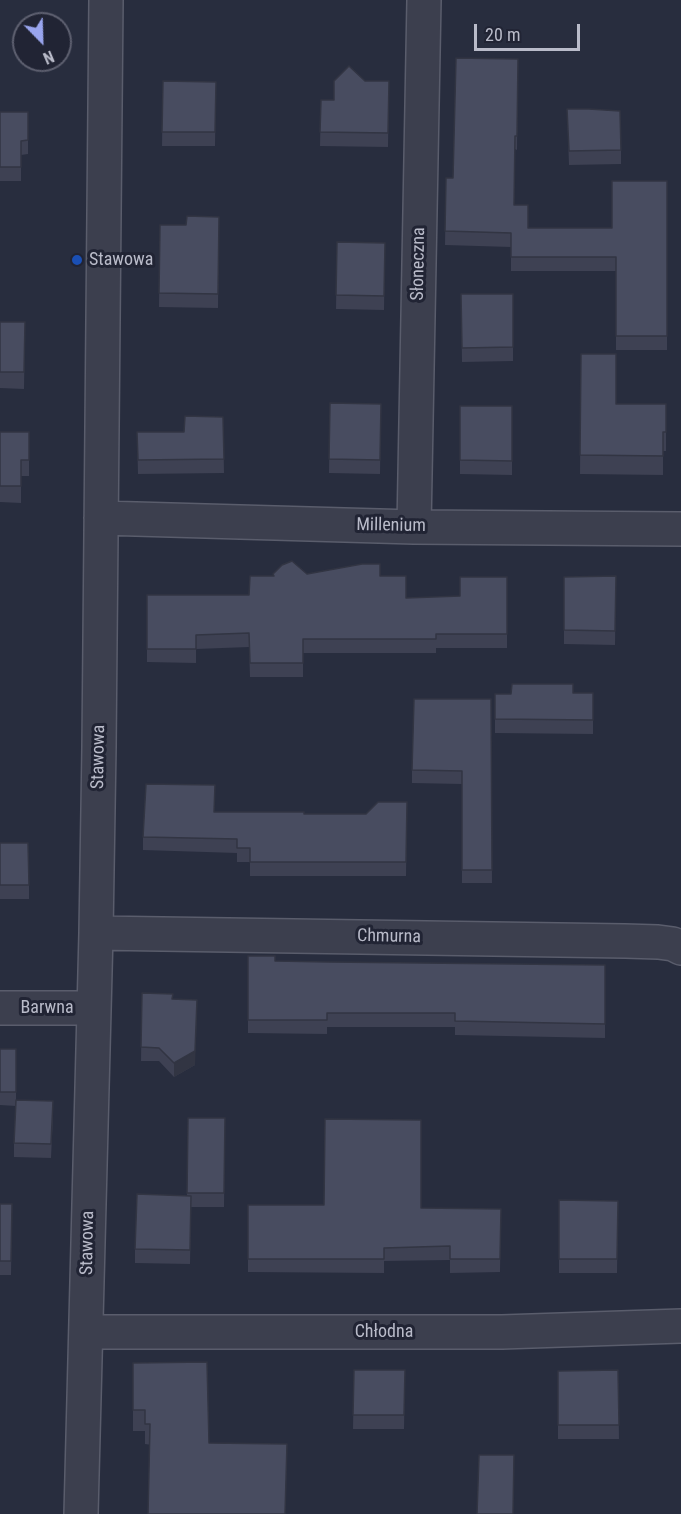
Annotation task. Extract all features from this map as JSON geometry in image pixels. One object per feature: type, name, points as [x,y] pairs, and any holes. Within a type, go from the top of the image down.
[{"type":"street","name":"Stawowa","points":[[81,1514],[96,933],[106,0]]},
{"type":"street","name":"Słoneczna","points":[[414,527],[424,0]]},
{"type":"street","name":"Millenium","points":[[101,518],[414,527],[681,529]]},
{"type":"street","name":"Chmurna","points":[[96,933],[625,941],[658,942],[673,944],[681,948]]},
{"type":"street","name":"Barwna","points":[[0,1008],[93,1008]]},
{"type":"street","name":"Chłodna","points":[[86,1332],[502,1332],[681,1326]]},
{"type":"building","points":[[456,58],[518,59],[514,205],[528,205],[528,228],[612,228],[612,181],[667,181],[667,336],[616,336],[616,257],[511,257],[511,233],[445,231],[446,178],[453,178]]},
{"type":"building","points":[[349,66],[365,81],[389,81],[388,133],[320,132],[321,100],[334,100],[334,81]]},
{"type":"building","points":[[163,81],[216,82],[215,132],[162,132]]},
{"type":"building","points":[[567,109],[620,111],[621,150],[569,151]]},
{"type":"building","points":[[0,112],[28,112],[28,140],[21,141],[21,167],[0,167]]},
{"type":"building","points":[[187,216],[219,217],[218,294],[159,293],[160,225],[186,225]]},
{"type":"building","points":[[337,242],[385,243],[384,296],[336,295]]},
{"type":"building","points":[[461,294],[513,294],[513,347],[462,348]]},
{"type":"building","points":[[0,322],[25,322],[24,372],[0,372]]},
{"type":"building","points":[[581,354],[616,354],[616,404],[666,404],[663,456],[580,455]]},
{"type":"building","points":[[330,403],[381,404],[380,460],[329,459]]},
{"type":"building","points":[[460,406],[512,406],[512,461],[460,460]]},
{"type":"building","points":[[185,416],[223,417],[224,459],[138,460],[137,432],[184,432]]},
{"type":"building","points":[[0,432],[29,432],[29,460],[21,460],[21,486],[0,486]]},
{"type":"building","points":[[292,561],[307,574],[362,564],[380,564],[380,576],[406,576],[406,598],[460,596],[460,577],[507,577],[507,634],[436,634],[436,639],[303,639],[303,663],[250,663],[249,633],[196,635],[196,649],[147,649],[147,595],[249,595],[250,576],[274,576],[273,574],[282,565]]},
{"type":"building","points":[[616,576],[615,631],[564,630],[564,577]]},
{"type":"building","points":[[512,684],[573,684],[573,693],[593,693],[593,720],[495,719],[495,694],[511,694]]},
{"type":"building","points":[[414,699],[491,699],[492,870],[462,870],[462,771],[412,770]]},
{"type":"building","points":[[146,784],[215,785],[214,812],[366,814],[378,802],[407,802],[406,862],[250,862],[250,848],[237,848],[237,839],[143,837]]},
{"type":"building","points":[[0,843],[28,843],[29,885],[0,885]]},
{"type":"building","points":[[248,956],[275,956],[275,961],[605,965],[605,1024],[455,1021],[455,1013],[327,1013],[327,1020],[248,1020]]},
{"type":"building","points":[[142,993],[173,994],[172,999],[197,1000],[195,1051],[174,1063],[159,1048],[141,1047]]},
{"type":"building","points":[[0,1049],[16,1049],[16,1092],[0,1092]]},
{"type":"building","points":[[16,1100],[53,1101],[51,1144],[14,1143]]},
{"type":"building","points":[[188,1118],[225,1118],[224,1193],[187,1193]]},
{"type":"building","points":[[325,1119],[421,1120],[421,1208],[501,1209],[500,1259],[450,1259],[450,1246],[384,1248],[384,1259],[248,1259],[248,1205],[324,1205]]},
{"type":"building","points":[[137,1194],[191,1196],[190,1250],[135,1249]]},
{"type":"building","points":[[559,1200],[618,1201],[617,1259],[559,1259]]},
{"type":"building","points":[[0,1204],[12,1204],[11,1261],[0,1261]]},
{"type":"building","points":[[207,1362],[209,1443],[287,1444],[285,1514],[148,1514],[150,1424],[145,1424],[145,1410],[133,1410],[133,1363]]},
{"type":"building","points":[[354,1370],[405,1370],[404,1415],[353,1415]]},
{"type":"building","points":[[618,1370],[619,1425],[558,1425],[558,1371]]},
{"type":"building","points":[[479,1455],[514,1455],[513,1514],[477,1514]]},
{"type":"place","name":"Stawowa","points":[[77,260]]}]
